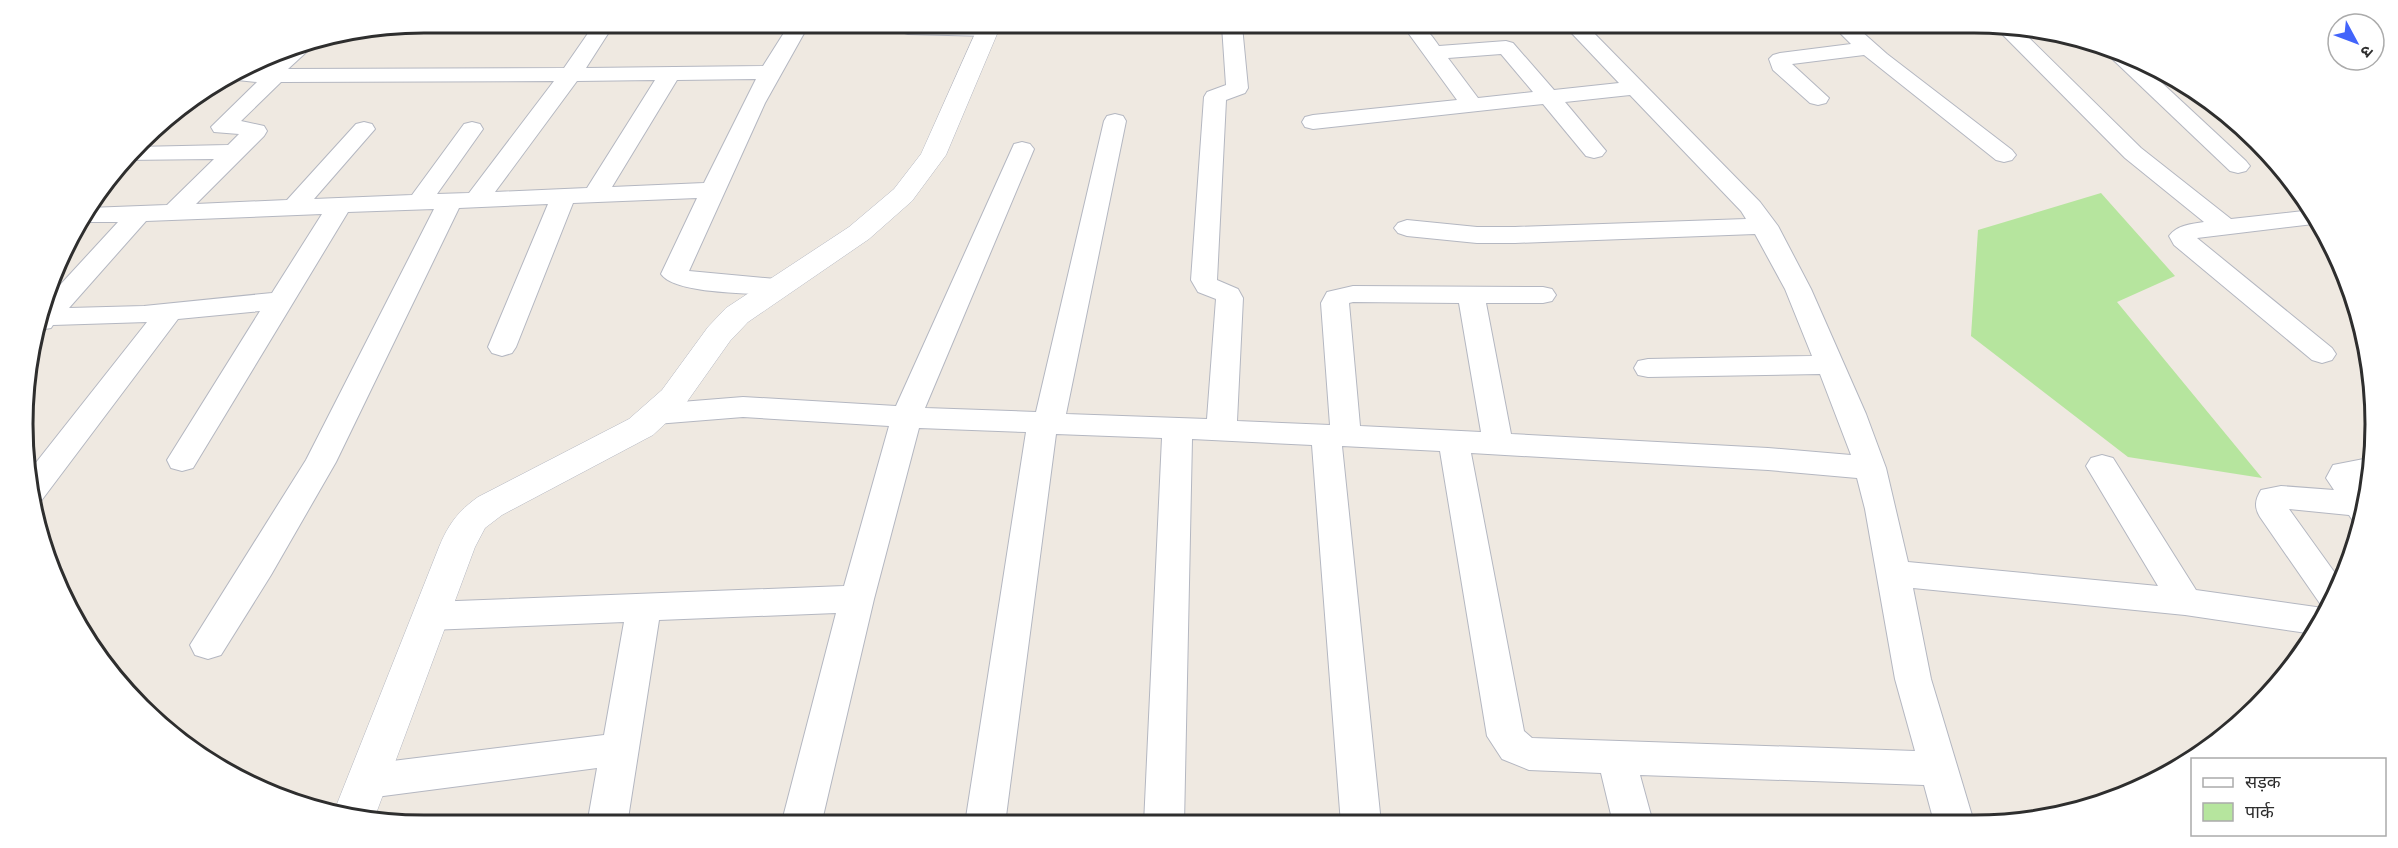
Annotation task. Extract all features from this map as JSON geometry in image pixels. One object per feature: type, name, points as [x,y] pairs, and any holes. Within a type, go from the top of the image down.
[{"type":"street","points":[[208,645],[259,566],[321,462],[464,200],[570,75],[598,33]]},
{"type":"street","points":[[776,287],[686,279],[674,274],[770,72],[794,33]]},
{"type":"street","points":[[357,809],[464,530],[472,519],[512,494],[622,439],[657,414],[673,398],[725,327],[737,315],[859,233],[886,212],[915,181],[933,155],[986,33]]},
{"type":"street","points":[[1221,430],[1230,298],[1224,292],[1211,289],[1204,280],[1215,97],[1237,88],[1233,33]]},
{"type":"street","points":[[1582,33],[1739,193],[1765,226],[1798,289],[1851,414],[1881,509],[1913,679],[1952,815]]},
{"type":"street","points":[[1851,33],[2004,155]]},
{"type":"street","points":[[1419,34],[1473,106]]},
{"type":"street","points":[[2014,35],[2133,153],[2226,227]]},
{"type":"street","points":[[1434,53],[1506,47],[1594,151]]},
{"type":"street","points":[[1818,98],[1781,65],[1780,58],[1868,48]]},
{"type":"street","points":[[174,212],[256,131],[255,129],[222,127],[291,57]]},
{"type":"street","points":[[2130,65],[2238,166]]},
{"type":"street","points":[[247,75],[570,75],[770,72]]},
{"type":"street","points":[[595,194],[669,73]]},
{"type":"street","points":[[1313,122],[1636,88]]},
{"type":"street","points":[[986,815],[1046,423],[1115,121]]},
{"type":"street","points":[[294,207],[364,129]]},
{"type":"street","points":[[419,202],[472,129]]},
{"type":"street","points":[[803,815],[857,599],[907,416],[1022,149]]},
{"type":"street","points":[[142,154],[235,152]]},
{"type":"street","points":[[93,216],[713,190]]},
{"type":"street","points":[[502,347],[564,196]]},
{"type":"street","points":[[182,460],[340,205]]},
{"type":"street","points":[[50,312],[139,214]]},
{"type":"street","points":[[2306,218],[2192,231],[2182,236],[2183,240],[2322,354]]},
{"type":"street","points":[[1407,228],[1477,235],[1515,235],[1765,226]]},
{"type":"street","points":[[1360,815],[1336,435],[1335,303],[1337,298],[1353,294],[1543,295]]},
{"type":"street","points":[[1471,295],[1498,444]]},
{"type":"street","points":[[47,319],[170,312],[280,301]]},
{"type":"street","points":[[38,483],[170,312]]},
{"type":"street","points":[[1648,368],[1829,365]]},
{"type":"street","points":[[657,414],[742,407],[1454,441],[1767,459],[1869,468]]},
{"type":"street","points":[[1164,815],[1178,429]]},
{"type":"street","points":[[1454,441],[1506,736],[1520,751],[1529,754],[1938,769]]},
{"type":"street","points":[[2102,466],[2185,602]]},
{"type":"street","points":[[2357,502],[2342,478],[2344,473],[2362,469]]},
{"type":"street","points":[[2329,589],[2271,509],[2270,502],[2272,498],[2281,497],[2356,507]]},
{"type":"street","points":[[1893,573],[2185,602],[2313,621]]},
{"type":"street","points":[[430,616],[857,599]]},
{"type":"street","points":[[609,815],[645,608]]},
{"type":"street","points":[[368,781],[620,749]]},
{"type":"street","points":[[1616,757],[1631,815]]},
{"type":"green space","points":[[2101,193],[2175,276],[2117,302],[2262,478],[2128,457],[1971,336],[1978,230]]}]
